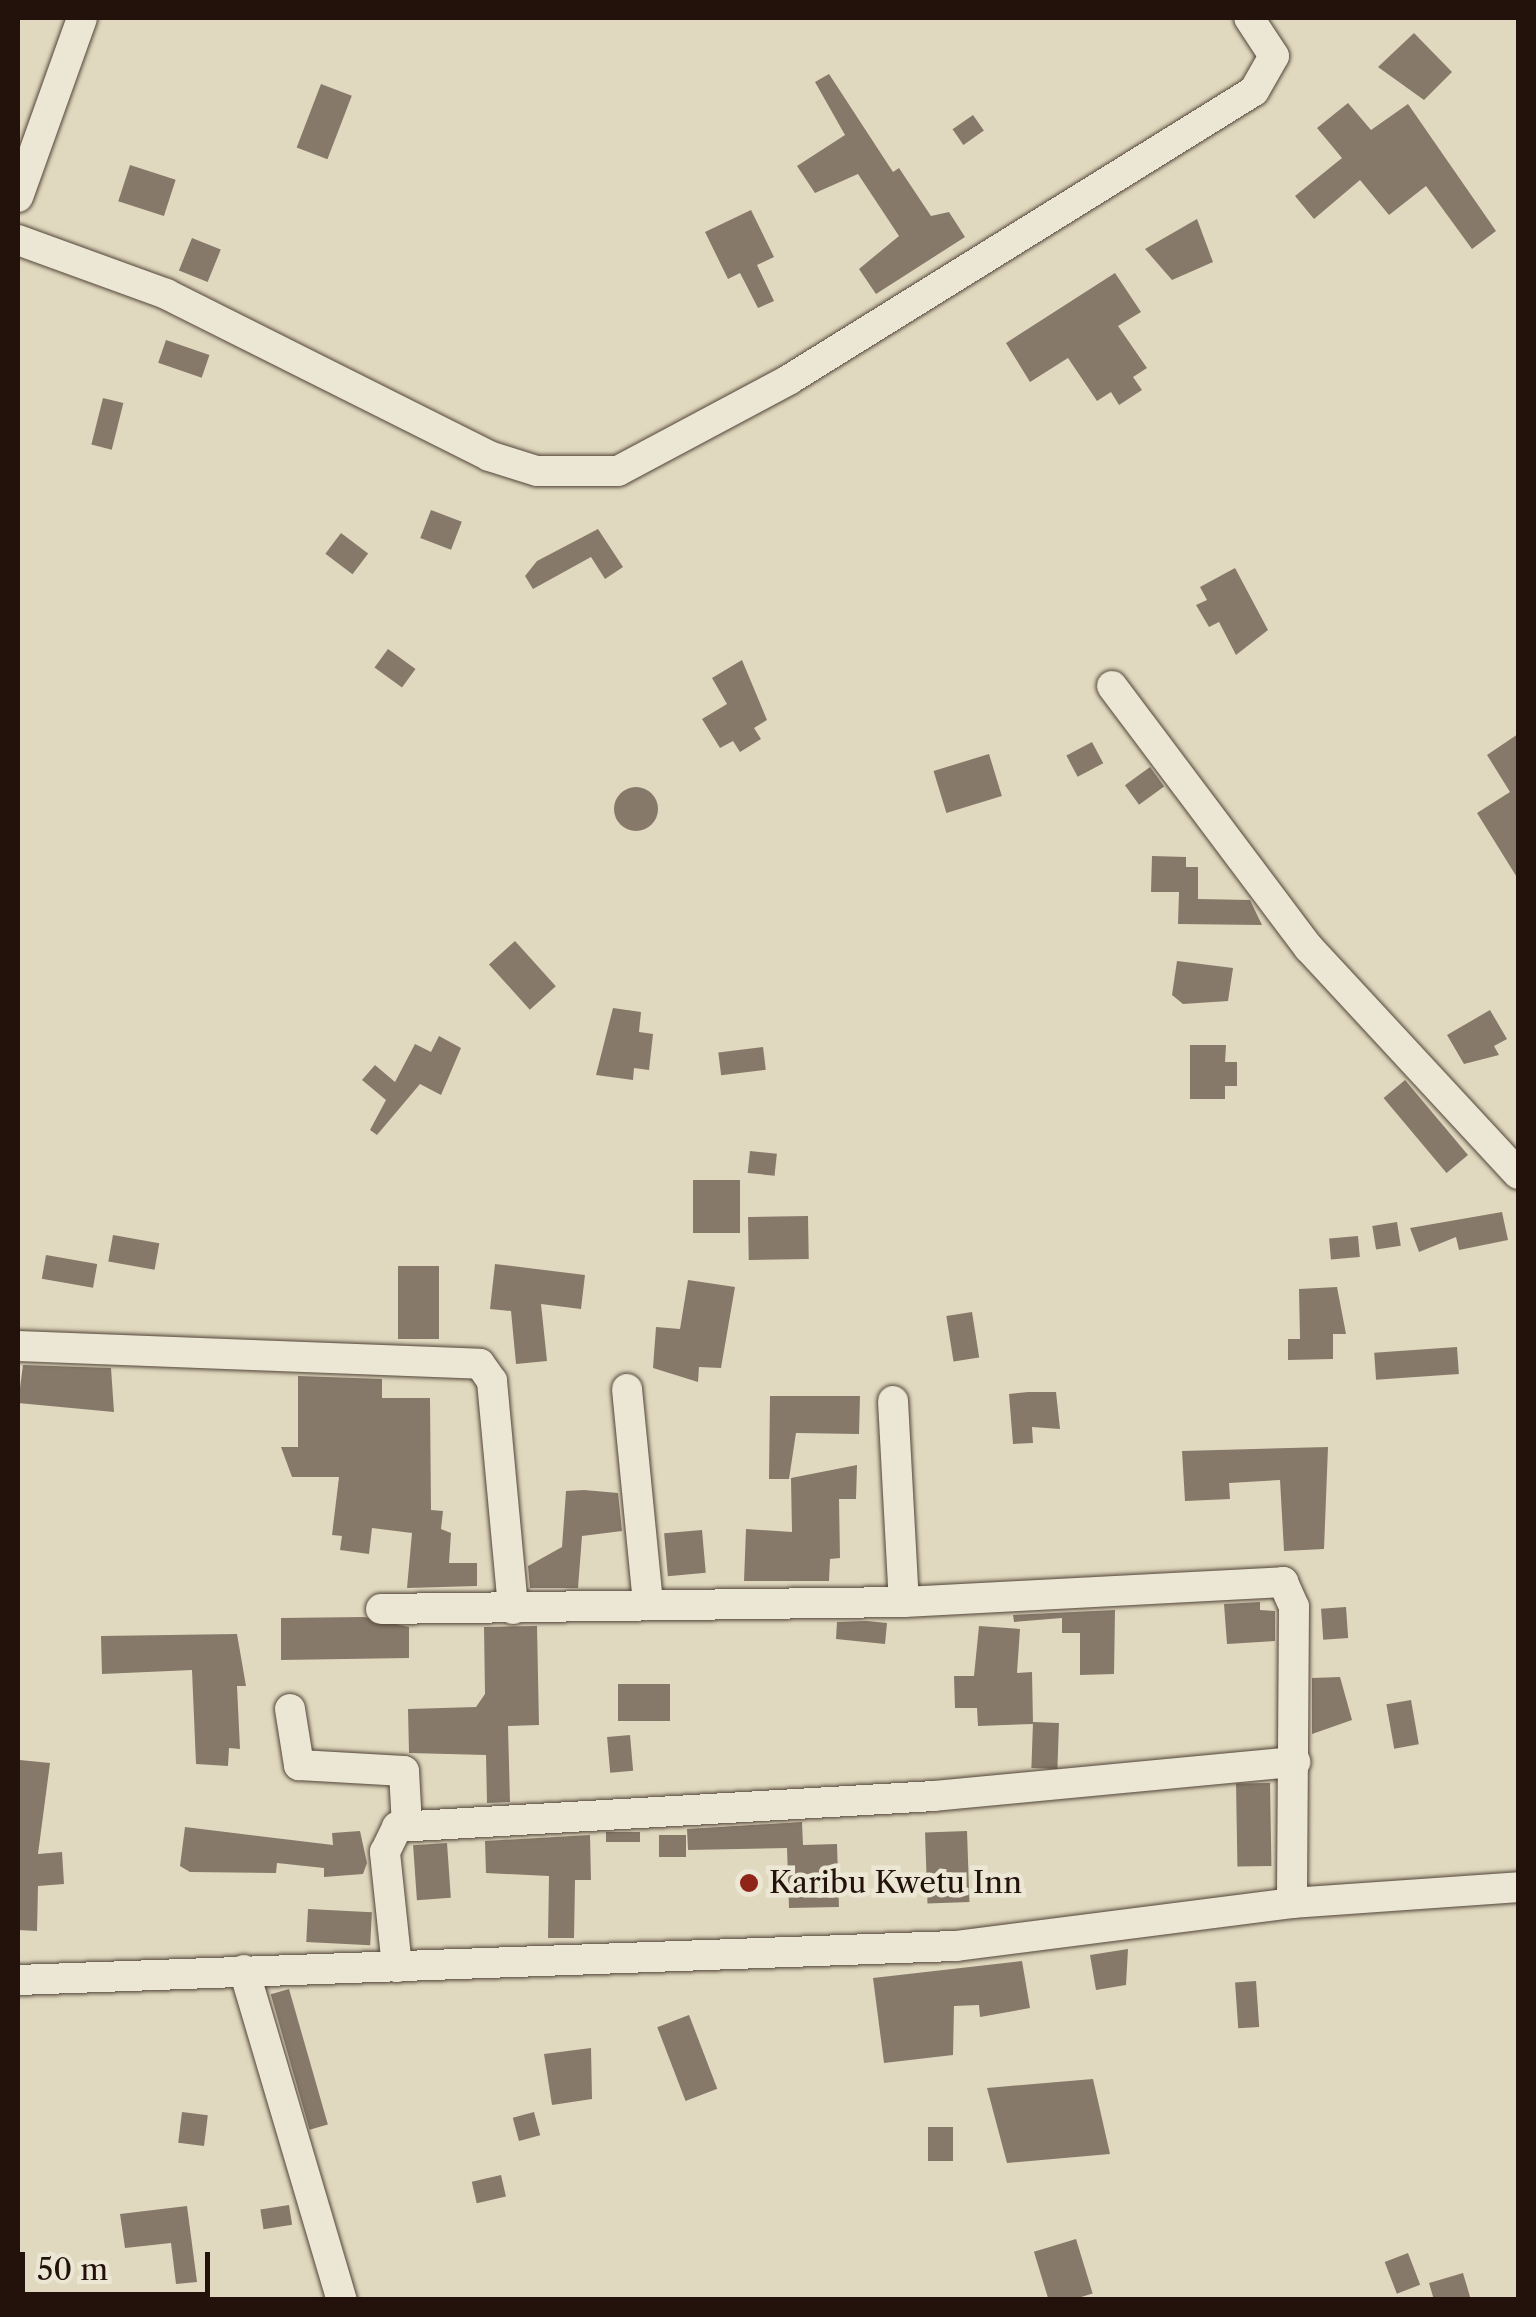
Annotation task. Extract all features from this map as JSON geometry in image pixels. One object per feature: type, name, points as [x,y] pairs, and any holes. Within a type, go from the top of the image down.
[{"type":"street","points":[[18,197],[82,18]]},
{"type":"street","points":[[18,240],[166,294],[489,456],[538,471],[618,471],[790,379],[1254,90],[1274,56],[1249,18]]},
{"type":"street","points":[[1112,686],[1309,948],[1518,1174]]},
{"type":"street","points":[[18,1346],[480,1364],[492,1380],[513,1609]]},
{"type":"street","points":[[627,1389],[648,1605]]},
{"type":"street","points":[[894,1401],[904,1602]]},
{"type":"street","points":[[382,1610],[904,1602],[1284,1582],[1294,1607],[1292,1903]]},
{"type":"street","points":[[290,1709],[299,1765],[404,1771],[407,1826]]},
{"type":"street","points":[[397,1967],[385,1852],[390,1830],[407,1826],[934,1796],[1295,1762]]},
{"type":"street","points":[[18,1980],[956,1946],[1292,1903],[1518,1887]]},
{"type":"street","points":[[244,1970],[342,2300]]},
{"type":"building","points":[[1414,33],[1452,72],[1424,100],[1378,67]]},
{"type":"building","points":[[829,74],[893,172],[899,168],[931,216],[949,212],[965,237],[876,294],[859,269],[899,236],[858,174],[815,193],[797,166],[845,135],[815,82]]},
{"type":"building","points":[[321,84],[352,96],[327,159],[297,147]]},
{"type":"building","points":[[1348,103],[1371,130],[1408,104],[1496,231],[1472,249],[1426,186],[1389,215],[1360,180],[1314,219],[1295,196],[1342,158],[1317,128]]},
{"type":"building","points":[[973,115],[984,131],[963,145],[953,129]]},
{"type":"building","points":[[130,165],[176,180],[164,216],[118,201]]},
{"type":"building","points":[[751,210],[774,257],[757,265],[774,301],[758,308],[740,273],[728,279],[705,232]]},
{"type":"building","points":[[1197,219],[1213,262],[1172,280],[1145,249]]},
{"type":"building","points":[[192,238],[221,250],[208,282],[179,270]]},
{"type":"building","points":[[1115,273],[1141,312],[1118,326],[1147,368],[1133,377],[1142,390],[1119,405],[1111,392],[1097,401],[1068,358],[1030,382],[1006,343]]},
{"type":"building","points":[[166,340],[209,355],[202,378],[158,363]]},
{"type":"building","points":[[103,398],[123,403],[112,450],[91,445]]},
{"type":"building","points":[[431,510],[462,522],[451,550],[420,538]]},
{"type":"building","points":[[598,529],[623,567],[605,579],[591,557],[533,589],[525,576],[537,561]]},
{"type":"building","points":[[341,533],[368,553],[353,574],[325,554]]},
{"type":"building","points":[[1235,568],[1268,630],[1236,655],[1219,622],[1209,627],[1196,605],[1207,600],[1200,587]]},
{"type":"building","points":[[388,649],[416,669],[402,688],[374,668]]},
{"type":"building","points":[[742,660],[767,720],[754,728],[761,739],[740,752],[733,741],[720,748],[702,719],[727,704],[712,678]]},
{"type":"building","points":[[1518,734],[1518,879],[1477,813],[1510,792],[1487,755]]},
{"type":"building","points":[[1092,742],[1103,763],[1078,777],[1066,756]]},
{"type":"building","points":[[989,754],[1002,796],[946,813],[934,771]]},
{"type":"building","points":[[1150,767],[1164,786],[1139,805],[1125,785]]},
{"type":"building","points":[[636,787],[652,793],[658,809],[652,825],[636,831],[620,825],[614,809],[620,793]]},
{"type":"building","points":[[1152,856],[1186,857],[1186,867],[1198,867],[1198,899],[1250,900],[1262,925],[1178,924],[1179,892],[1151,892]]},
{"type":"building","points":[[515,941],[556,986],[530,1010],[489,964]]},
{"type":"building","points":[[1177,961],[1233,968],[1228,1001],[1183,1004],[1172,995]]},
{"type":"building","points":[[613,1008],[641,1012],[639,1032],[653,1034],[649,1070],[634,1068],[633,1080],[596,1075]]},
{"type":"building","points":[[1490,1010],[1507,1039],[1494,1046],[1499,1055],[1464,1064],[1447,1035]]},
{"type":"building","points":[[439,1036],[461,1048],[441,1095],[420,1084],[377,1135],[370,1130],[386,1100],[362,1080],[375,1065],[395,1082],[415,1044],[431,1052]]},
{"type":"building","points":[[1190,1045],[1226,1045],[1225,1062],[1237,1062],[1237,1086],[1225,1086],[1225,1099],[1190,1099]]},
{"type":"building","points":[[763,1047],[766,1070],[721,1075],[718,1052]]},
{"type":"building","points":[[1405,1080],[1468,1155],[1447,1173],[1384,1098]]},
{"type":"building","points":[[750,1151],[777,1154],[775,1176],[748,1173]]},
{"type":"building","points":[[693,1180],[740,1180],[740,1233],[693,1233]]},
{"type":"building","points":[[1502,1212],[1508,1240],[1459,1250],[1456,1237],[1419,1252],[1410,1228]]},
{"type":"building","points":[[808,1216],[809,1259],[749,1260],[748,1217]]},
{"type":"building","points":[[1397,1222],[1401,1246],[1376,1250],[1372,1226]]},
{"type":"building","points":[[113,1235],[159,1243],[155,1270],[108,1262]]},
{"type":"building","points":[[1358,1236],[1360,1257],[1331,1259],[1329,1239]]},
{"type":"building","points":[[46,1255],[97,1264],[93,1288],[42,1279]]},
{"type":"building","points":[[495,1264],[585,1275],[581,1309],[541,1304],[547,1361],[516,1364],[511,1311],[490,1309]]},
{"type":"building","points":[[398,1266],[439,1266],[439,1339],[398,1339]]},
{"type":"building","points":[[688,1280],[735,1287],[721,1368],[699,1367],[698,1382],[653,1368],[656,1327],[680,1329]]},
{"type":"building","points":[[1337,1287],[1346,1334],[1333,1334],[1333,1359],[1288,1360],[1288,1339],[1300,1339],[1299,1289]]},
{"type":"building","points":[[972,1312],[979,1357],[954,1362],[946,1316]]},
{"type":"building","points":[[1457,1347],[1459,1374],[1376,1380],[1374,1353]]},
{"type":"building","points":[[23,1365],[111,1368],[114,1412],[18,1403]]},
{"type":"building","points":[[298,1376],[382,1379],[382,1398],[430,1398],[431,1510],[443,1511],[441,1529],[451,1533],[449,1563],[477,1563],[477,1586],[407,1588],[412,1533],[372,1528],[369,1554],[340,1550],[342,1536],[332,1535],[339,1477],[292,1477],[281,1447],[298,1447]]},
{"type":"building","points":[[1056,1392],[1060,1429],[1032,1427],[1033,1443],[1013,1444],[1009,1394]]},
{"type":"building","points":[[770,1396],[860,1396],[859,1434],[796,1433],[789,1479],[769,1479]]},
{"type":"building","points":[[1328,1447],[1324,1549],[1284,1551],[1280,1480],[1229,1483],[1230,1499],[1185,1501],[1182,1451]]},
{"type":"building","points":[[857,1465],[856,1499],[839,1499],[840,1558],[830,1559],[829,1581],[744,1581],[746,1529],[792,1532],[791,1478]]},
{"type":"building","points":[[566,1491],[618,1493],[622,1531],[582,1536],[578,1588],[530,1588],[528,1566],[562,1547]]},
{"type":"building","points":[[702,1530],[706,1573],[668,1576],[664,1533]]},
{"type":"building","points":[[1260,1602],[1260,1610],[1275,1611],[1275,1641],[1227,1644],[1224,1604]]},
{"type":"building","points":[[1346,1607],[1348,1638],[1323,1640],[1321,1609]]},
{"type":"building","points":[[1115,1610],[1114,1674],[1080,1675],[1080,1633],[1062,1633],[1062,1618],[1014,1622],[1013,1615]]},
{"type":"building","points":[[364,1617],[409,1627],[409,1658],[281,1660],[281,1618]]},
{"type":"building","points":[[837,1622],[887,1623],[885,1644],[836,1639]]},
{"type":"building","points":[[537,1626],[539,1725],[508,1726],[510,1802],[487,1803],[486,1755],[409,1753],[408,1709],[476,1707],[485,1694],[484,1627]]},
{"type":"building","points":[[979,1626],[1020,1629],[1017,1673],[1032,1672],[1033,1724],[978,1726],[977,1708],[955,1708],[954,1676],[974,1676]]},
{"type":"building","points":[[237,1634],[246,1686],[237,1686],[240,1749],[229,1748],[228,1766],[196,1764],[192,1670],[102,1674],[101,1636]]},
{"type":"building","points":[[1340,1677],[1352,1720],[1312,1734],[1312,1678]]},
{"type":"building","points":[[618,1684],[670,1684],[670,1721],[618,1721]]},
{"type":"building","points":[[1411,1700],[1419,1744],[1394,1749],[1386,1704]]},
{"type":"building","points":[[1033,1722],[1059,1723],[1057,1769],[1031,1768]]},
{"type":"building","points":[[630,1735],[633,1771],[610,1773],[607,1737]]},
{"type":"building","points":[[20,1760],[50,1763],[38,1854],[62,1852],[64,1884],[38,1886],[37,1931],[18,1930]]},
{"type":"building","points":[[1270,1783],[1271,1866],[1237,1867],[1236,1784]]},
{"type":"building","points":[[802,1822],[803,1845],[837,1844],[839,1907],[789,1908],[787,1848],[688,1850],[687,1829]]},
{"type":"building","points":[[185,1827],[333,1845],[332,1833],[360,1831],[367,1863],[363,1874],[324,1877],[324,1868],[277,1863],[276,1873],[190,1872],[180,1866]]},
{"type":"building","points":[[967,1831],[969,1902],[928,1903],[925,1832]]},
{"type":"building","points":[[606,1832],[640,1832],[640,1842],[606,1842]]},
{"type":"building","points":[[590,1835],[591,1880],[575,1880],[574,1938],[548,1938],[549,1876],[486,1873],[485,1841]]},
{"type":"building","points":[[659,1835],[686,1835],[686,1857],[659,1857]]},
{"type":"building","points":[[447,1843],[451,1898],[417,1900],[413,1845]]},
{"type":"building","points":[[308,1909],[372,1912],[370,1945],[306,1942]]},
{"type":"building","points":[[1128,1949],[1126,1985],[1096,1990],[1090,1955]]},
{"type":"building","points":[[1022,1961],[1030,2008],[980,2017],[979,2005],[954,2006],[953,2055],[884,2063],[873,1978]]},
{"type":"building","points":[[1256,1981],[1259,2027],[1238,2028],[1235,1982]]},
{"type":"building","points":[[289,1989],[328,2125],[310,2130],[271,1994]]},
{"type":"building","points":[[689,2015],[717,2089],[686,2101],[657,2027]]},
{"type":"building","points":[[591,2048],[592,2099],[552,2105],[544,2054]]},
{"type":"building","points":[[1093,2079],[1110,2154],[1007,2163],[987,2088]]},
{"type":"building","points":[[182,2112],[208,2115],[204,2146],[178,2143]]},
{"type":"building","points":[[534,2112],[540,2135],[519,2141],[513,2118]]},
{"type":"building","points":[[928,2127],[953,2127],[953,2161],[928,2161]]},
{"type":"building","points":[[501,2175],[506,2196],[477,2203],[472,2182]]},
{"type":"building","points":[[289,2205],[292,2225],[263,2229],[260,2210]]},
{"type":"building","points":[[187,2206],[197,2282],[176,2284],[171,2243],[125,2248],[120,2214]]},
{"type":"building","points":[[1076,2239],[1093,2294],[1071,2300],[1049,2300],[1034,2252]]},
{"type":"building","points":[[1408,2253],[1420,2285],[1397,2294],[1385,2262]]},
{"type":"building","points":[[1463,2273],[1471,2300],[1434,2300],[1429,2283]]},
{"type":"place","name":"Karibu Kwetu Inn","points":[[749,1883]]}]
